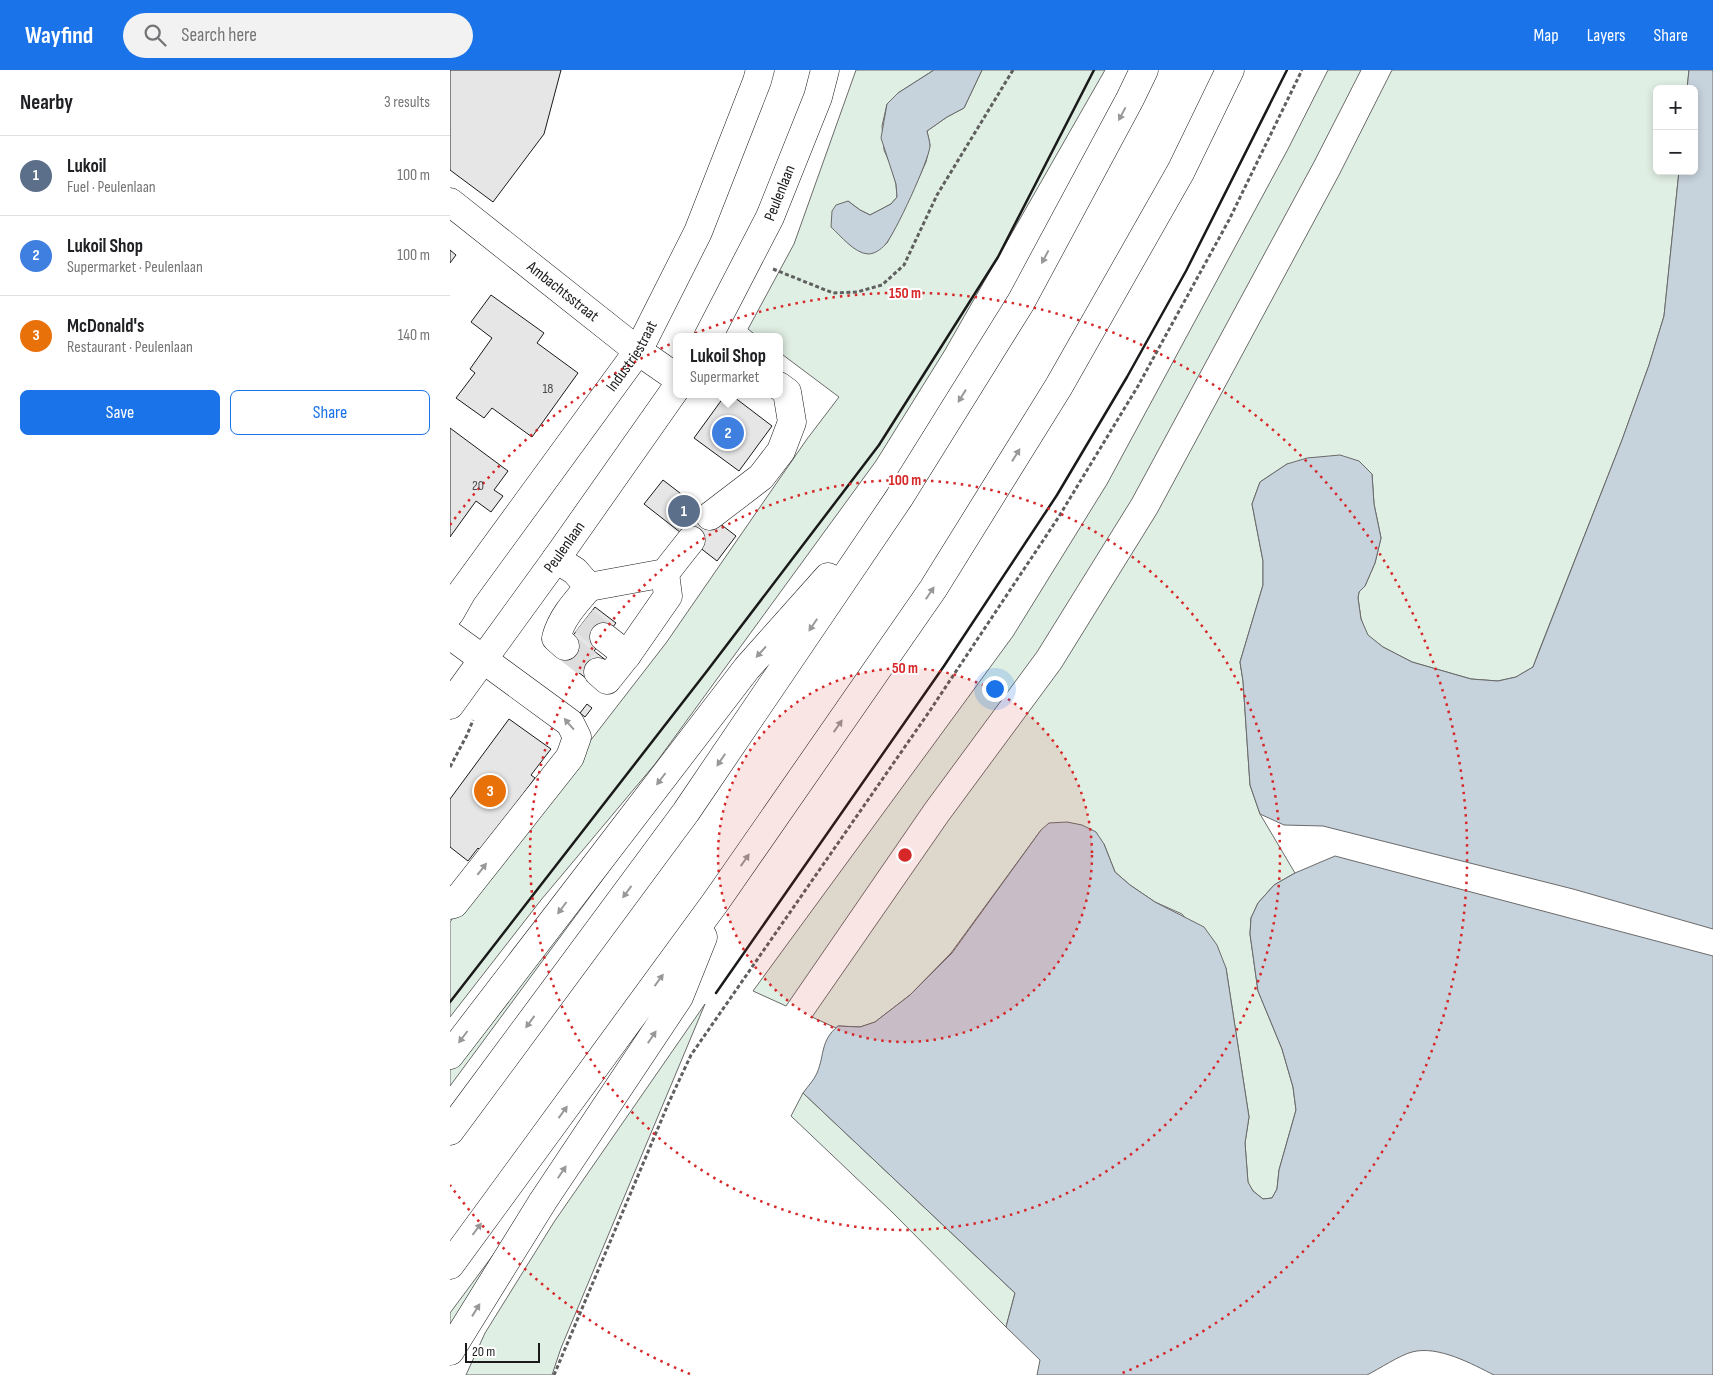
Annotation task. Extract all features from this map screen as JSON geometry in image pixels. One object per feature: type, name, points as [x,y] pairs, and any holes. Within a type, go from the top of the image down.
[{"type":"main road","name":"Industriestraat","points":[[450,613],[462,592],[638,351],[698,232],[760,70]]},
{"type":"main road","name":"Peulenlaan","points":[[714,333],[770,217],[818,97],[825,70]]},
{"type":"main road","points":[[450,1131],[686,812],[899,498],[1021,302],[1144,70]]},
{"type":"main road","points":[[450,1265],[717,900],[933,589],[1059,386],[1181,171],[1230,70]]},
{"type":"main road","name":"Ambachtsstraat","points":[[450,202],[638,351],[673,375]]},
{"type":"main road","points":[[710,516],[761,477],[781,451],[792,422],[786,392],[783,389]]},
{"type":"main road","name":"Peulenlaan","points":[[450,705],[673,393]]},
{"type":"main road","points":[[450,1055],[747,668],[899,498]]},
{"type":"main road","points":[[589,587],[665,573],[691,540]]},
{"type":"main road","points":[[556,559],[575,571],[589,587],[586,623]]},
{"type":"main road","points":[[598,672],[607,680],[668,596],[665,573]]},
{"type":"main road","points":[[564,646],[556,638],[558,628],[586,623],[627,655]]},
{"type":"main road","points":[[450,635],[570,723],[578,737],[570,757],[451,906]]},
{"type":"main road","points":[[450,1351],[543,1201],[679,997],[717,900]]},
{"type":"path","points":[[770,267],[833,293],[857,292],[882,285],[904,266],[936,194],[1013,70]]},
{"type":"path","points":[[554,1375],[691,1054],[929,712],[1058,518],[1138,386],[1229,220],[1302,70]]},
{"type":"green space","points":[[856,70],[934,70],[898,93],[887,104],[882,126],[884,150],[896,184],[897,197],[891,204],[870,215],[848,201],[832,227],[850,245],[861,252],[887,243],[926,162],[930,145],[927,131],[964,108],[982,70],[1105,70],[945,350],[876,461],[655,764],[541,900],[450,1017],[450,922],[666,643],[807,439],[839,397],[783,355],[783,333],[753,333],[748,329],[794,244]]},
{"type":"green space","points":[[1328,70],[1361,70],[1314,162],[1132,499],[1037,652],[925,804],[786,1006],[753,991],[1013,636],[1107,484],[1288,149]]},
{"type":"green space","points":[[1392,70],[1689,70],[1687,85],[1653,85],[1653,175],[1679,175],[1664,316],[1649,365],[1622,440],[1533,667],[1516,677],[1498,681],[1471,679],[1412,662],[1383,647],[1367,635],[1361,619],[1358,598],[1359,592],[1365,586],[1375,563],[1381,538],[1374,504],[1372,474],[1287,464],[1260,482],[1252,504],[1263,561],[1263,585],[1240,662],[1250,785],[1260,814],[1295,873],[1274,885],[1258,903],[1251,918],[1250,934],[1258,991],[1282,1049],[1293,1087],[1296,1110],[1279,1170],[1277,1189],[1272,1198],[1263,1199],[1253,1191],[1248,1183],[1245,1143],[1249,1117],[1226,968],[1182,914],[1155,902],[1115,872],[1104,844],[1041,830],[951,953],[910,995],[875,1022],[860,1027],[838,1026],[836,1028],[812,1017],[948,821],[1061,668],[1157,513],[1339,175]]},
{"type":"green space","points":[[617,860],[450,1086],[450,1063]]},
{"type":"green space","points":[[705,1004],[561,1348],[552,1375],[466,1375],[485,1333],[554,1222]]},
{"type":"green space","points":[[803,1093],[1015,1293],[1006,1327],[892,1212],[791,1116]]},
{"type":"green space","points":[[502,1243],[450,1327],[450,1313]]},
{"type":"shaded area","points":[[934,70],[982,70],[964,108],[927,131],[930,146],[924,166],[890,238],[878,251],[871,254],[858,251],[831,227],[832,211],[836,205],[848,201],[870,215],[891,204],[897,197],[896,184],[881,138],[887,104],[898,93]]},
{"type":"shaded area","points":[[1689,70],[1713,70],[1713,929],[1573,889],[1323,826],[1284,825],[1260,814],[1250,785],[1240,662],[1263,585],[1263,561],[1252,504],[1260,482],[1287,464],[1307,458],[1340,455],[1359,461],[1372,474],[1374,504],[1381,538],[1375,563],[1365,586],[1359,592],[1358,598],[1361,619],[1368,635],[1383,647],[1412,662],[1471,679],[1498,681],[1516,677],[1533,667],[1622,440],[1649,365],[1664,316],[1679,175],[1698,175],[1698,85],[1687,85]]},
{"type":"shaded area","points":[[1067,822],[1082,825],[1096,832],[1104,844],[1115,872],[1155,902],[1204,927],[1217,945],[1226,968],[1249,1117],[1245,1143],[1248,1182],[1253,1191],[1263,1199],[1272,1198],[1277,1189],[1279,1170],[1296,1110],[1293,1087],[1282,1049],[1258,991],[1250,934],[1251,918],[1258,903],[1274,885],[1295,873],[1335,856],[1713,956],[1713,1375],[1494,1375],[1444,1353],[1422,1351],[1402,1356],[1367,1375],[1037,1375],[1040,1360],[1006,1327],[1015,1293],[803,1093],[817,1073],[826,1042],[832,1032],[838,1026],[860,1027],[875,1022],[910,995],[952,953],[1041,830],[1049,823]]},
{"type":"building","points":[[450,70],[561,70],[544,134],[493,202],[450,170]]},
{"type":"building","points":[[450,250],[456,255],[450,263]]},
{"type":"building","points":[[491,295],[544,333],[537,343],[578,373],[532,437],[492,408],[484,418],[456,398],[475,373],[470,369],[492,338],[471,322]]},
{"type":"building","points":[[723,398],[735,398],[772,426],[739,471],[694,438]]},
{"type":"building","points":[[450,428],[508,471],[494,490],[503,496],[491,512],[476,501],[450,537]]},
{"type":"building","points":[[663,480],[736,536],[717,561],[644,504]]},
{"type":"building","points":[[595,607],[616,623],[594,651],[607,661],[591,682],[557,656]]},
{"type":"building","points":[[587,704],[592,708],[585,717],[580,713]]},
{"type":"building","points":[[509,719],[551,749],[531,775],[535,778],[481,851],[478,848],[468,861],[450,847],[450,799]]},
{"type":"tunnel","points":[[584,621],[604,637]]},
{"type":"tunnel","points":[[565,646],[598,672]]},
{"type":"wall","points":[[450,1002],[707,671],[879,445],[998,257],[1094,70]]},
{"type":"wall","points":[[716,993],[944,666],[1057,495],[1127,377],[1186,271],[1287,70]]},
{"type":"place","name":"Lukoil Shop","points":[[728,433]]},
{"type":"place","name":"Lukoil","points":[[684,511]]},
{"type":"place","name":"McDonald's","points":[[490,791]]}]
